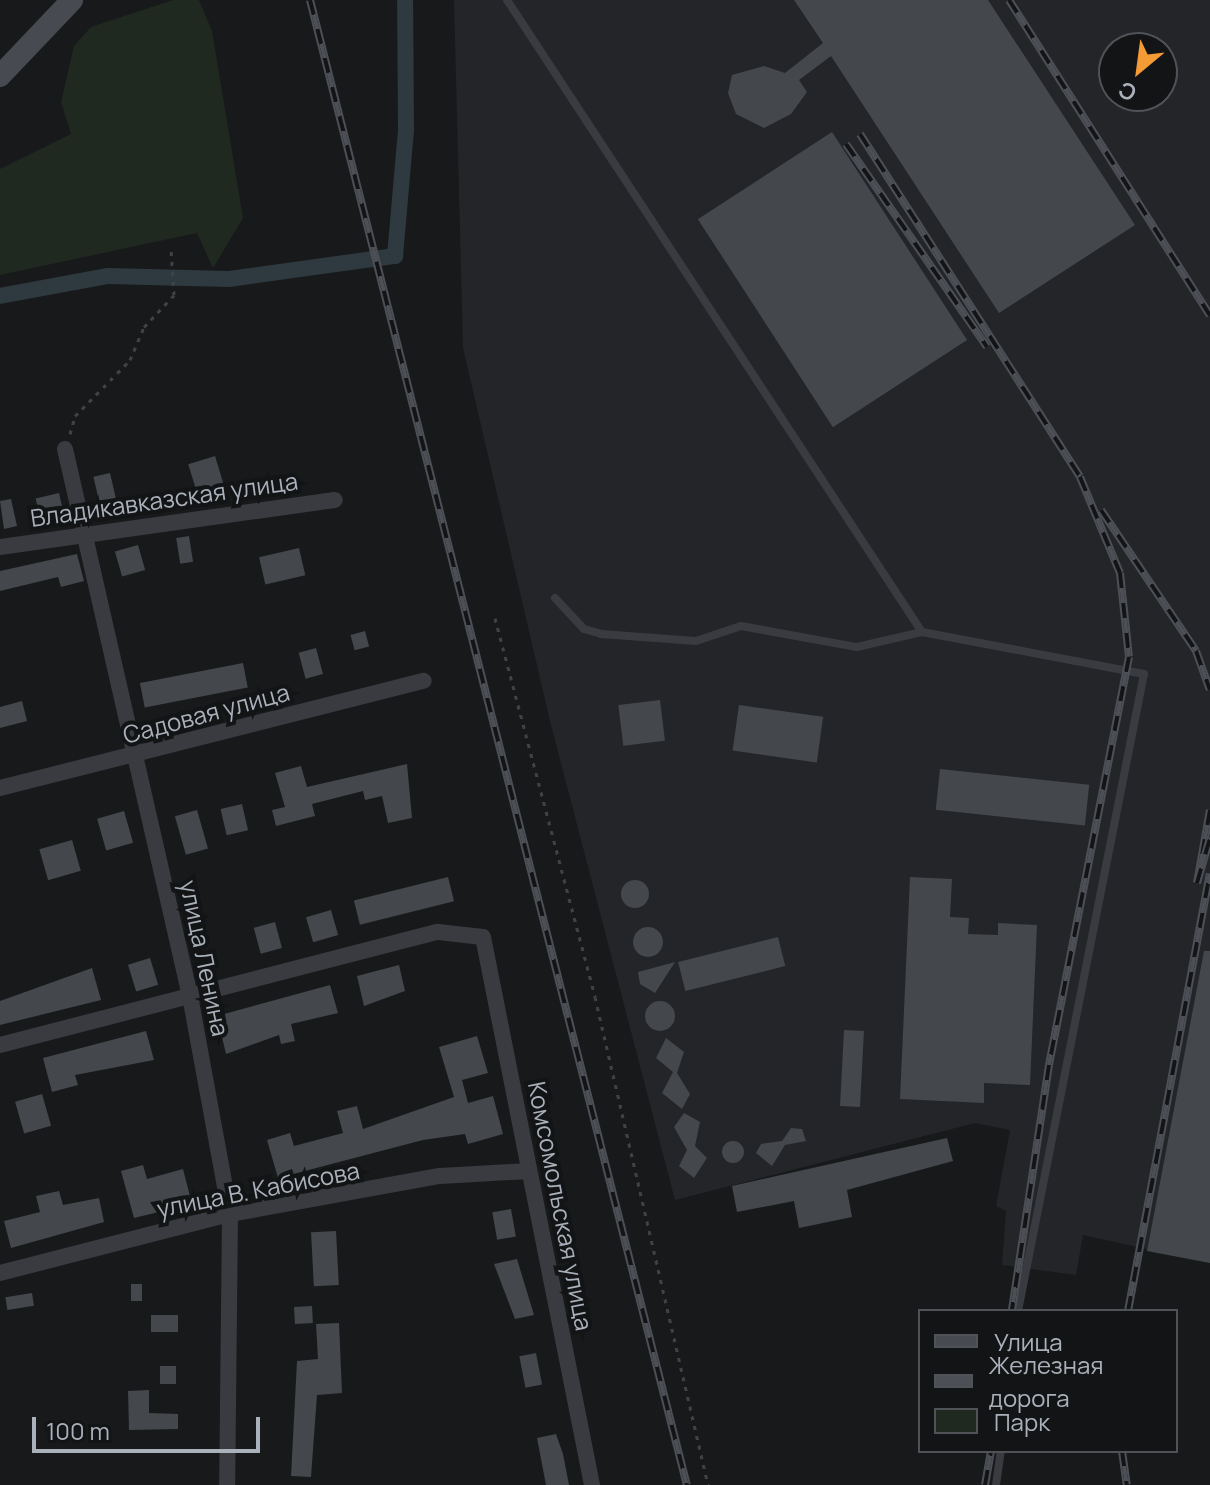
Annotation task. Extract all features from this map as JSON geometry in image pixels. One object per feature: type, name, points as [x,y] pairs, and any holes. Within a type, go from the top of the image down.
[{"type":"main road","points":[[0,76],[72,0]]},
{"type":"street","name":"улица Ленина","points":[[65,449],[87,534],[190,996],[230,1214],[227,1485]]},
{"type":"street","name":"Владикавказская улица","points":[[0,547],[335,500]]},
{"type":"street","name":"Садовая улица","points":[[0,788],[137,757],[424,681]]},
{"type":"street","name":"Комсомольская улица","points":[[190,996],[438,932],[483,937],[592,1485]]},
{"type":"street","points":[[0,1045],[190,996]]},
{"type":"street","name":"улица В. Кабисова","points":[[0,1273],[230,1214],[440,1176],[529,1171]]},
{"type":"lane","points":[[507,0],[922,632]]},
{"type":"lane","points":[[555,598],[584,629],[601,634],[696,641],[741,626],[857,647],[922,632],[1144,674],[1018,1309]]},
{"type":"lane","points":[[996,1485],[1001,1453]]},
{"type":"path","points":[[65,449],[75,416],[130,360],[174,286],[171,249]]},
{"type":"path","points":[[495,618],[595,997],[708,1485]]},
{"type":"shaded area","points":[[454,0],[1210,0],[1210,1263],[1083,1235],[1076,1275],[1002,1265],[1006,1211],[996,1206],[1010,1130],[975,1123],[675,1200],[550,721],[463,348]]},
{"type":"green space","points":[[173,0],[199,0],[212,31],[243,218],[213,268],[197,233],[0,275],[0,169],[71,134],[61,102],[74,46],[91,27]]},
{"type":"building","points":[[794,0],[988,0],[1135,225],[999,313],[831,56],[799,80],[807,92],[791,114],[764,128],[736,114],[728,93],[732,75],[764,66],[785,73],[823,43]]},
{"type":"building","points":[[832,132],[967,340],[833,427],[698,219]]},
{"type":"building","points":[[215,456],[224,486],[197,494],[188,464]]},
{"type":"building","points":[[110,473],[118,508],[102,512],[93,477]]},
{"type":"building","points":[[59,493],[64,514],[41,520],[36,498]]},
{"type":"building","points":[[11,499],[17,526],[4,529],[0,501]]},
{"type":"building","points":[[189,536],[193,562],[180,564],[176,538]]},
{"type":"building","points":[[138,545],[145,570],[122,577],[115,552]]},
{"type":"building","points":[[299,548],[305,575],[265,585],[259,557]]},
{"type":"building","points":[[77,554],[84,581],[61,587],[58,577],[0,591],[0,571]]},
{"type":"building","points":[[365,631],[369,646],[355,650],[351,635]]},
{"type":"building","points":[[316,648],[323,674],[306,679],[299,653]]},
{"type":"building","points":[[243,663],[248,688],[145,708],[140,683]]},
{"type":"building","points":[[660,700],[665,741],[623,746],[618,705]]},
{"type":"building","points":[[22,701],[27,721],[0,728],[0,707]]},
{"type":"building","points":[[739,705],[823,717],[817,762],[733,751]]},
{"type":"building","points":[[407,764],[412,818],[388,823],[382,796],[365,800],[363,791],[312,804],[315,816],[276,826],[272,810],[285,807],[275,773],[301,766],[307,787]]},
{"type":"building","points":[[940,769],[1089,785],[1085,825],[936,810]]},
{"type":"building","points":[[242,804],[248,830],[227,835],[221,809]]},
{"type":"building","points":[[197,810],[208,848],[186,855],[175,816]]},
{"type":"building","points":[[124,811],[133,843],[106,850],[97,819]]},
{"type":"building","points":[[72,840],[81,871],[48,880],[39,849]]},
{"type":"building","points":[[448,877],[454,901],[360,925],[354,900]]},
{"type":"building","points":[[910,877],[952,879],[950,917],[969,918],[968,934],[998,935],[998,923],[1037,925],[1030,1085],[984,1083],[984,1103],[900,1099]]},
{"type":"building","points":[[635,880],[645,884],[649,894],[645,904],[635,908],[625,904],[621,894],[625,884]]},
{"type":"building","points":[[331,910],[338,935],[313,942],[306,917]]},
{"type":"building","points":[[275,922],[282,948],[261,954],[254,928]]},
{"type":"building","points":[[648,927],[654,928],[662,936],[662,948],[654,956],[648,957],[642,956],[634,948],[633,942],[634,936],[642,928]]},
{"type":"building","points":[[778,937],[785,966],[685,991],[678,962]]},
{"type":"building","points":[[1204,951],[1210,951],[1210,1263],[1147,1251]]},
{"type":"building","points":[[150,958],[158,985],[136,992],[128,965]]},
{"type":"building","points":[[675,962],[655,993],[640,984],[638,972]]},
{"type":"building","points":[[399,965],[405,991],[364,1006],[357,976]]},
{"type":"building","points":[[92,968],[101,1000],[0,1025],[0,1001]]},
{"type":"building","points":[[330,985],[338,1013],[291,1024],[295,1041],[281,1044],[279,1035],[226,1054],[217,1016]]},
{"type":"building","points":[[660,1001],[666,1002],[674,1010],[674,1022],[666,1030],[660,1031],[654,1030],[646,1022],[645,1016],[646,1010],[654,1002]]},
{"type":"building","points":[[844,1030],[864,1031],[860,1107],[840,1106]]},
{"type":"building","points":[[146,1031],[154,1060],[75,1075],[78,1085],[52,1092],[43,1058]]},
{"type":"building","points":[[477,1036],[488,1073],[462,1080],[468,1103],[493,1096],[503,1134],[468,1144],[465,1134],[423,1140],[278,1178],[267,1140],[290,1133],[294,1146],[343,1133],[337,1111],[357,1106],[363,1129],[454,1097],[439,1047]]},
{"type":"building","points":[[666,1038],[684,1052],[677,1073],[690,1094],[682,1109],[662,1093],[673,1072],[656,1058]]},
{"type":"building","points":[[42,1094],[51,1126],[24,1133],[15,1102]]},
{"type":"building","points":[[684,1113],[700,1122],[695,1146],[707,1158],[694,1178],[679,1166],[687,1150],[674,1127]]},
{"type":"building","points":[[791,1128],[802,1129],[806,1141],[785,1145],[772,1166],[756,1153],[761,1144],[782,1141]]},
{"type":"building","points":[[947,1138],[953,1161],[847,1190],[852,1217],[799,1228],[794,1201],[737,1212],[732,1186]]},
{"type":"building","points":[[733,1141],[741,1144],[744,1152],[741,1160],[733,1163],[725,1160],[722,1152],[725,1144]]},
{"type":"building","points":[[143,1165],[147,1179],[183,1169],[192,1204],[134,1218],[121,1171]]},
{"type":"building","points":[[59,1191],[63,1205],[99,1198],[104,1222],[11,1248],[4,1221],[40,1212],[36,1196]]},
{"type":"building","points":[[511,1209],[516,1237],[497,1240],[492,1212]]},
{"type":"building","points":[[336,1231],[339,1285],[314,1286],[311,1232]]},
{"type":"building","points":[[517,1259],[534,1315],[515,1319],[494,1264]]},
{"type":"building","points":[[131,1284],[142,1284],[142,1301],[131,1301]]},
{"type":"building","points":[[32,1293],[34,1306],[7,1310],[5,1297]]},
{"type":"building","points":[[312,1306],[313,1323],[295,1324],[294,1307]]},
{"type":"building","points":[[151,1315],[178,1315],[178,1332],[151,1332]]},
{"type":"building","points":[[339,1323],[342,1393],[317,1395],[311,1477],[291,1476],[297,1361],[318,1359],[316,1324]]},
{"type":"building","points":[[536,1353],[542,1384],[525,1388],[519,1356]]},
{"type":"building","points":[[160,1366],[176,1366],[176,1384],[160,1384]]},
{"type":"building","points":[[149,1390],[149,1413],[178,1414],[178,1429],[129,1430],[128,1391]]},
{"type":"building","points":[[556,1434],[569,1485],[546,1485],[537,1438]]},
{"type":"waterway","points":[[0,296],[108,276],[229,279],[395,256],[406,129],[405,0]]},
{"type":"railway","points":[[310,0],[687,1485]]},
{"type":"railway","points":[[1009,0],[1210,315]]},
{"type":"railway","points":[[860,134],[1080,477],[1120,573],[1129,657],[1049,1065],[1012,1309]]},
{"type":"railway","points":[[846,144],[987,347]]},
{"type":"railway","points":[[1101,510],[1196,651],[1210,690]]},
{"type":"railway","points":[[1210,810],[1197,883],[1210,838]]},
{"type":"railway","points":[[1128,1309],[1210,874]]},
{"type":"railway","points":[[985,1485],[991,1453]]},
{"type":"railway","points":[[1122,1453],[1127,1485]]}]
